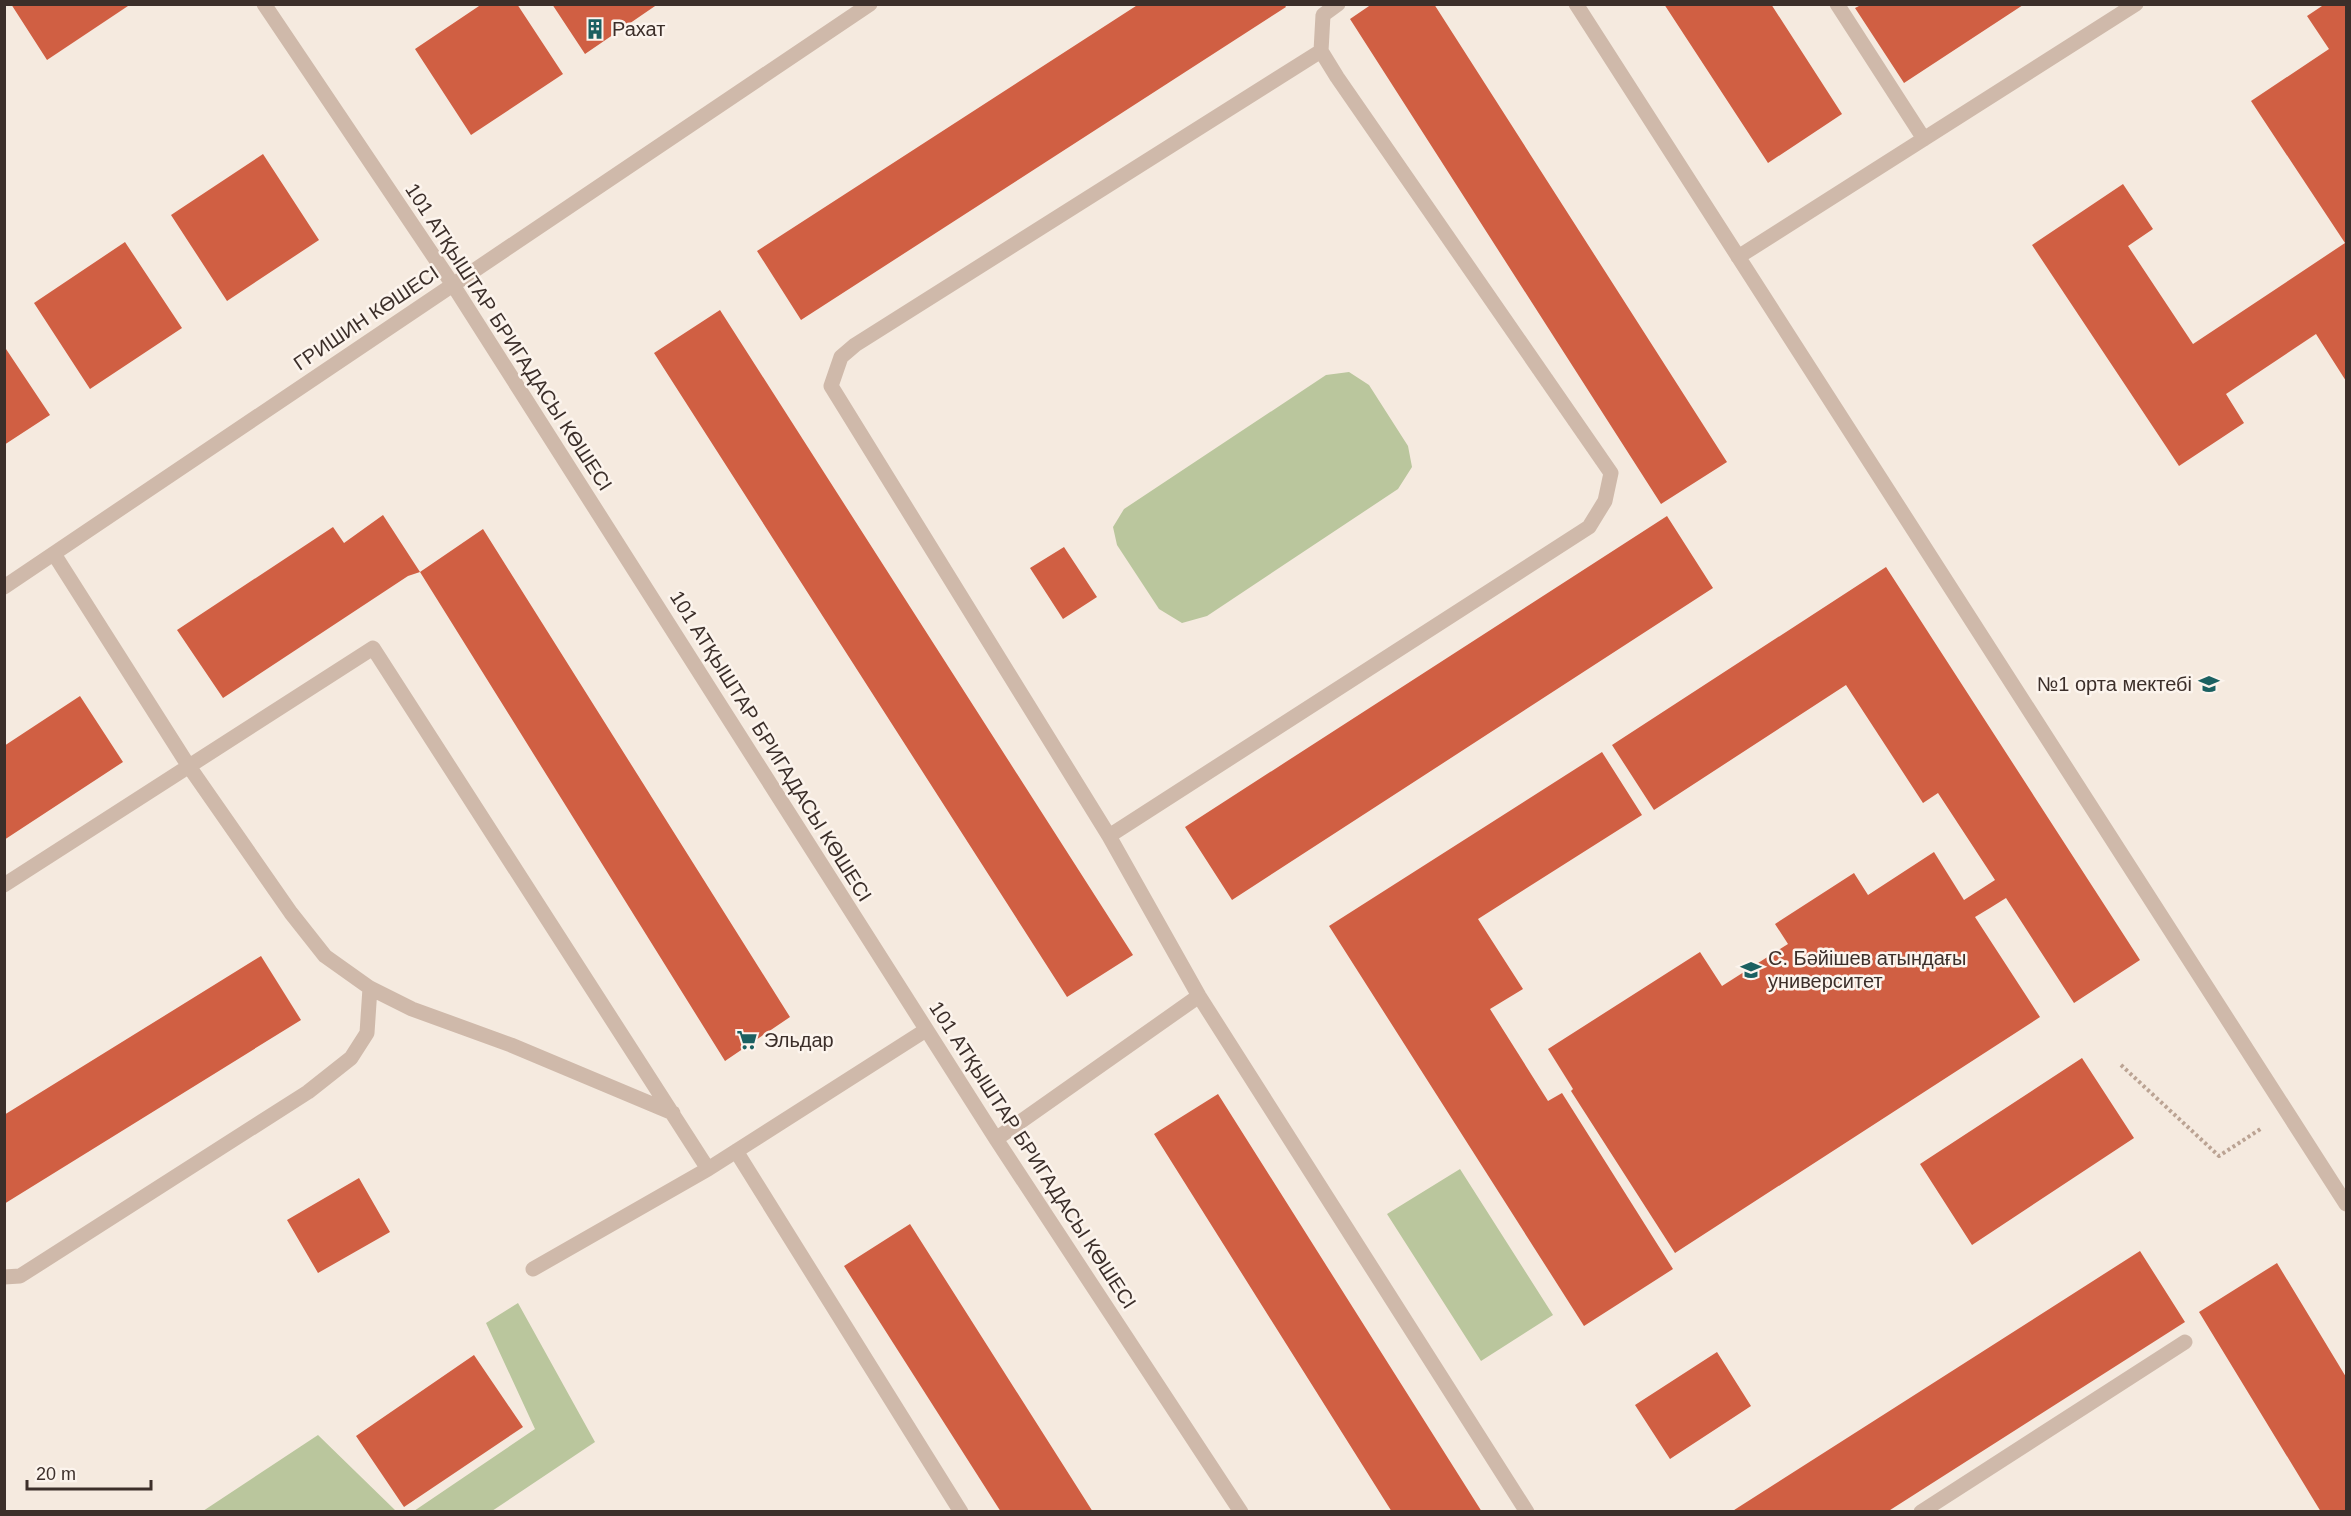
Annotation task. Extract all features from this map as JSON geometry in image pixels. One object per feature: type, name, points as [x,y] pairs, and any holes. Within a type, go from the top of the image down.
[{"type":"street","name":"101 АТҚЫШТАР БРИГАДАСЫ КӨШЕСІ","points":[[264,4],[453,285],[996,1139],[1241,1512]]},
{"type":"street","name":"ГРИШИН КӨШЕСІ","points":[[4,587],[870,4]]},
{"type":"street","points":[[1108,836],[1589,527],[1605,501],[1611,472],[1321,51],[1323,15],[1338,4]]},
{"type":"street","points":[[1576,4],[2346,1204]]},
{"type":"street","points":[[1837,4],[1924,139]]},
{"type":"street","points":[[1738,256],[2136,4]]},
{"type":"street","points":[[1321,51],[855,345],[841,357],[831,386],[1108,836],[1199,996],[1527,1512]]},
{"type":"street","points":[[54,554],[188,765],[291,913],[325,956],[370,988],[412,1009],[511,1045],[673,1113]]},
{"type":"street","points":[[4,885],[373,648],[708,1169]]},
{"type":"street","points":[[4,1277],[20,1276],[308,1092],[351,1058],[367,1033],[370,988]]},
{"type":"street","points":[[996,1139],[1199,996]]},
{"type":"street","points":[[533,1269],[708,1169],[926,1030]]},
{"type":"street","points":[[736,1151],[961,1512]]},
{"type":"street","points":[[1922,1512],[2185,1342]]},
{"type":"path","points":[[2121,1065],[2219,1156],[2287,1112]]},
{"type":"green space","points":[[1349,372],[1369,385],[1408,446],[1412,467],[1398,489],[1207,616],[1182,623],[1159,609],[1117,545],[1113,527],[1124,509],[1326,375]]},
{"type":"green space","points":[[1460,1169],[1553,1315],[1481,1361],[1387,1214]]},
{"type":"green space","points":[[518,1303],[595,1442],[492,1511],[414,1511],[535,1429],[486,1323]]},
{"type":"green space","points":[[318,1435],[396,1511],[203,1511]]},
{"type":"building","points":[[11,4],[131,4],[47,60]]},
{"type":"building","points":[[482,4],[517,4],[563,74],[471,135],[415,49]]},
{"type":"building","name":"Рахат","points":[[552,4],[658,4],[585,54]]},
{"type":"building","points":[[1139,4],[1284,4],[1286,7],[801,320],[757,251]]},
{"type":"building","points":[[1372,4],[1434,4],[1727,462],[1661,504],[1350,19]]},
{"type":"building","points":[[1664,4],[1771,4],[1842,114],[1768,163]]},
{"type":"building","points":[[2325,4],[2346,4],[2346,381],[2316,334],[2226,394],[2244,423],[2179,466],[2032,245],[2123,184],[2153,229],[2128,246],[2193,344],[2345,243],[2251,101],[2329,49],[2307,16]]},
{"type":"building","points":[[1861,5],[2023,5],[1904,83],[1855,8]]},
{"type":"building","points":[[263,154],[319,240],[227,301],[171,215]]},
{"type":"building","points":[[125,242],[182,328],[90,389],[34,303]]},
{"type":"building","points":[[720,310],[1133,955],[1067,997],[654,353]]},
{"type":"building","points":[[4,346],[50,415],[4,445]]},
{"type":"building","points":[[383,515],[420,572],[408,576],[223,698],[177,630],[333,527],[344,543]]},
{"type":"building","points":[[1667,516],[1713,588],[1232,900],[1185,827]]},
{"type":"building","points":[[483,529],[790,1017],[725,1061],[420,572]]},
{"type":"building","points":[[1064,547],[1097,597],[1063,619],[1030,568]]},
{"type":"building","points":[[1886,567],[2140,960],[2074,1003],[2006,898],[1975,917],[2040,1017],[1675,1253],[1571,1091],[1573,1089],[1548,1049],[1700,952],[1722,986],[1788,944],[1775,924],[1854,873],[1868,895],[1934,852],[1964,900],[1995,880],[1938,793],[1923,803],[1846,685],[1654,810],[1612,745]]},
{"type":"building","points":[[80,696],[123,762],[4,840],[4,746]]},
{"type":"building","points":[[1602,752],[1642,815],[1478,919],[1523,989],[1490,1009],[1548,1101],[1562,1093],[1673,1269],[1584,1326],[1329,926]]},
{"type":"building","points":[[261,956],[301,1020],[4,1204],[4,1115]]},
{"type":"building","points":[[2082,1058],[2134,1138],[1972,1245],[1920,1164]]},
{"type":"building","points":[[1218,1094],[1482,1512],[1392,1512],[1154,1134]]},
{"type":"building","points":[[359,1178],[390,1232],[318,1273],[287,1220]]},
{"type":"building","points":[[910,1224],[1093,1512],[1001,1512],[844,1266]]},
{"type":"building","points":[[2140,1251],[2185,1322],[1887,1512],[1731,1512]]},
{"type":"building","points":[[2277,1263],[2346,1377],[2346,1512],[2321,1512],[2199,1312]]},
{"type":"building","points":[[1717,1352],[1751,1406],[1670,1459],[1635,1405]]},
{"type":"building","points":[[474,1355],[523,1427],[404,1507],[356,1436]]},
{"type":"place","name":"Рахат","points":[[595,29]]},
{"type":"place","name":"№1 орта мектебі","points":[[2209,684]]},
{"type":"place","name":"С. Бәйішев атындағы университет","points":[[1751,970]]},
{"type":"place","name":"Эльдар","points":[[747,1040]]}]
